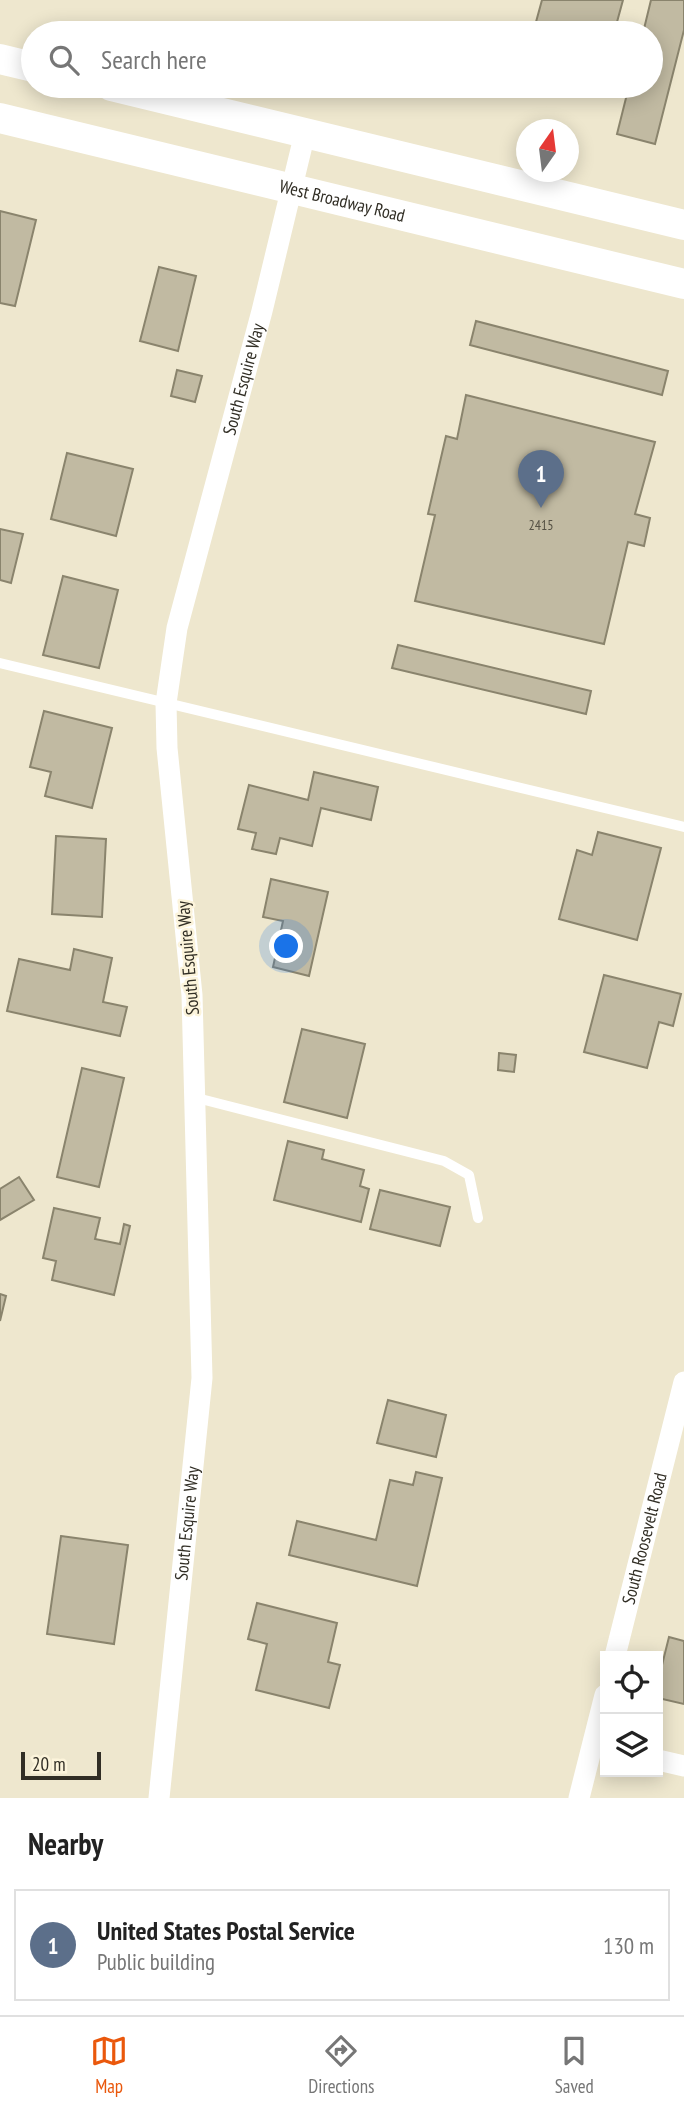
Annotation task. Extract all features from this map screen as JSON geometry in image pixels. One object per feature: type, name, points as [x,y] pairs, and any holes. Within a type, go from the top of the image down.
[{"type":"main road","points":[[0,59],[21,64]]},
{"type":"main road","points":[[161,98],[684,225]]},
{"type":"main road","name":"West Broadway Road","points":[[0,118],[684,284]]},
{"type":"street","name":"South Esquire Way","points":[[159,1798],[202,1378],[197,1098],[192,995],[167,748],[166,703],[177,628],[305,133]]},
{"type":"street","name":"South Roosevelt Road","points":[[616,1651],[684,1382]]},
{"type":"street","points":[[579,1798],[599,1745],[603,1714]]},
{"type":"street","points":[[663,1761],[684,1766]]},
{"type":"lane","points":[[0,663],[684,827]]},
{"type":"lane","points":[[197,1098],[444,1161],[469,1175],[478,1217]]},
{"type":"building","points":[[542,0],[623,0],[617,21],[536,21]]},
{"type":"building","points":[[651,0],[684,0],[684,30],[655,144],[617,134],[626,98],[663,98],[663,21],[646,21]]},
{"type":"building","points":[[0,211],[36,220],[15,306],[0,303]]},
{"type":"building","points":[[159,267],[196,276],[178,351],[140,341]]},
{"type":"building","points":[[476,321],[668,371],[662,395],[470,345]]},
{"type":"building","points":[[177,370],[202,376],[195,402],[171,396]]},
{"type":"building","points":[[466,395],[655,442],[635,514],[650,518],[644,546],[628,542],[604,644],[415,601],[435,515],[428,514],[446,436],[457,439]]},
{"type":"building","points":[[67,453],[133,469],[116,536],[51,519]]},
{"type":"building","points":[[0,529],[23,534],[11,583],[0,580]]},
{"type":"building","points":[[63,576],[118,590],[99,668],[43,655]]},
{"type":"building","points":[[398,645],[591,691],[586,714],[392,668]]},
{"type":"building","points":[[44,711],[112,728],[92,808],[45,796],[51,772],[30,767]]},
{"type":"building","points":[[314,772],[378,787],[371,820],[321,808],[312,846],[280,838],[276,854],[252,849],[256,833],[238,829],[249,785],[308,800]]},
{"type":"building","points":[[598,832],[661,848],[637,940],[559,919],[577,850],[592,855]]},
{"type":"building","points":[[56,836],[106,839],[102,917],[52,914]]},
{"type":"building","points":[[271,879],[328,892],[309,976],[273,967],[283,921],[263,917]]},
{"type":"building","points":[[74,949],[112,958],[103,1002],[127,1007],[120,1036],[7,1011],[19,959],[70,970]]},
{"type":"building","points":[[604,975],[681,994],[673,1026],[659,1022],[647,1068],[584,1052]]},
{"type":"building","points":[[302,1029],[365,1044],[347,1118],[284,1102]]},
{"type":"building","points":[[499,1053],[516,1055],[514,1072],[498,1070]]},
{"type":"building","points":[[82,1068],[124,1078],[99,1187],[57,1177]]},
{"type":"building","points":[[288,1141],[324,1150],[322,1159],[364,1170],[360,1186],[369,1189],[361,1222],[274,1200]]},
{"type":"building","points":[[19,1177],[34,1200],[0,1220],[0,1189]]},
{"type":"building","points":[[380,1190],[450,1207],[440,1246],[370,1229]]},
{"type":"building","points":[[54,1208],[100,1218],[95,1239],[120,1244],[124,1224],[130,1226],[114,1295],[52,1280],[56,1261],[43,1258]]},
{"type":"building","points":[[0,1294],[6,1296],[0,1321]]},
{"type":"building","points":[[388,1400],[446,1415],[436,1457],[377,1443]]},
{"type":"building","points":[[416,1472],[442,1478],[417,1586],[289,1555],[297,1521],[376,1540],[390,1480],[413,1485]]},
{"type":"building","points":[[61,1536],[128,1545],[114,1644],[47,1634]]},
{"type":"building","points":[[257,1603],[337,1623],[328,1662],[340,1665],[329,1708],[256,1690],[267,1644],[248,1639]]},
{"type":"building","points":[[669,1637],[684,1641],[684,1704],[663,1699],[663,1661]]},
{"type":"place","name":"United States Postal Service","points":[[541,508]]}]
